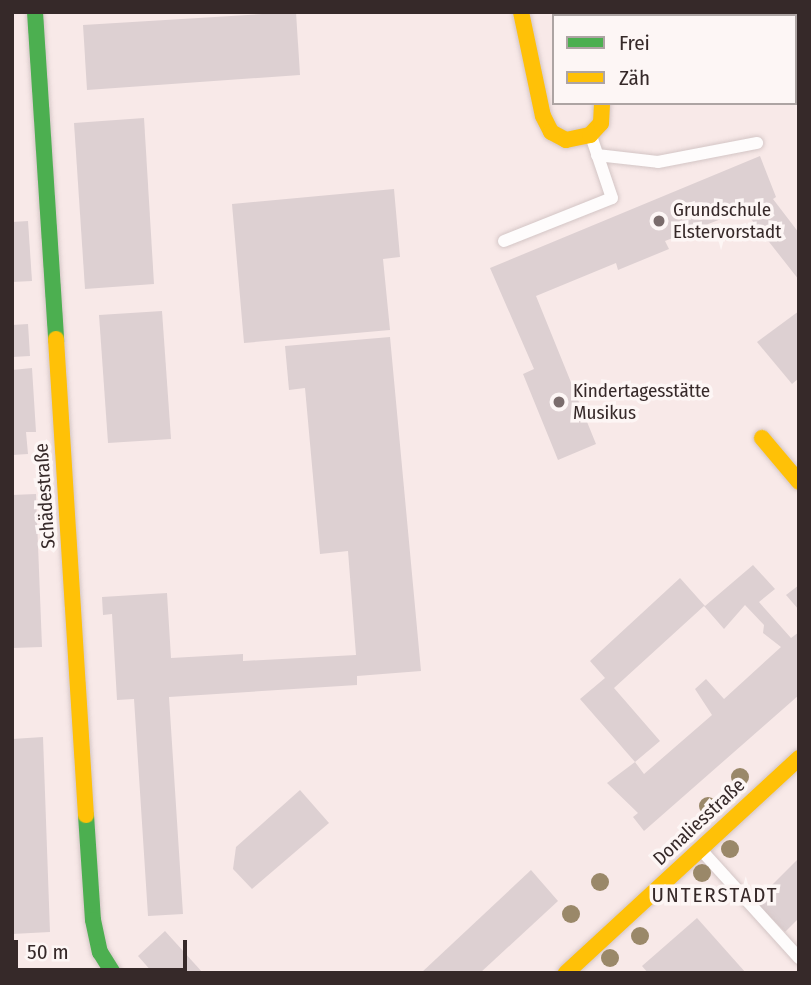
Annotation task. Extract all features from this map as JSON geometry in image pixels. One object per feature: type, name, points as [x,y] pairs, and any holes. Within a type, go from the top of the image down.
[{"type":"street","name":"Schädestraße","points":[[35,12],[93,920],[100,952],[113,973]]},
{"type":"street","points":[[521,12],[546,126],[566,140],[590,135],[601,123],[602,105]]},
{"type":"street","points":[[762,438],[799,482]]},
{"type":"street","name":"Donaliesstraße","points":[[566,973],[799,758]]},
{"type":"lane","points":[[504,241],[612,198],[590,135]]},
{"type":"lane","points":[[597,155],[658,162],[757,144]]},
{"type":"lane","points":[[701,849],[799,958]]},
{"type":"building","points":[[296,12],[300,75],[87,90],[83,25]]},
{"type":"building","points":[[799,12],[799,19],[797,14],[730,14]]},
{"type":"building","points":[[144,118],[154,284],[85,289],[74,123]]},
{"type":"building","name":"Grundschule Elstervorstadt","points":[[760,156],[776,197],[773,199],[799,233],[799,280],[744,210],[665,241],[669,249],[618,270],[616,263],[536,296],[596,444],[558,460],[523,374],[534,369],[490,268]]},
{"type":"building","points":[[394,189],[400,257],[383,259],[390,330],[244,343],[232,204]]},
{"type":"building","points":[[28,221],[32,281],[12,282],[12,222]]},
{"type":"building","points":[[162,311],[171,439],[108,443],[99,315]]},
{"type":"building","points":[[799,311],[799,378],[792,384],[757,342]]},
{"type":"building","points":[[28,324],[30,356],[12,357],[12,325]]},
{"type":"building","points":[[390,337],[421,671],[357,676],[357,685],[169,697],[183,914],[148,916],[134,699],[117,700],[112,614],[103,615],[102,597],[167,593],[171,658],[243,654],[243,661],[356,655],[348,551],[320,554],[305,388],[289,390],[285,346]]},
{"type":"building","points":[[32,368],[36,432],[26,432],[28,454],[12,455],[12,370]]},
{"type":"building","points":[[36,494],[42,647],[12,648],[12,495]]},
{"type":"building","points":[[753,565],[775,589],[759,602],[791,638],[799,632],[799,695],[644,831],[633,817],[638,813],[607,783],[635,762],[580,699],[605,678],[590,661],[680,578],[705,606]],"holes":[[[745,605],[764,625],[763,633],[781,647],[724,699],[706,679],[695,689],[712,715],[644,774],[635,762],[660,741],[614,688],[704,606],[724,629]]]},
{"type":"building","points":[[799,585],[799,610],[786,595]]},
{"type":"building","points":[[43,737],[50,932],[12,934],[12,739]]},
{"type":"building","points":[[300,790],[329,823],[252,889],[233,869],[236,847]]},
{"type":"building","points":[[799,858],[799,918],[785,932],[755,902]]},
{"type":"building","points":[[531,870],[558,901],[480,973],[421,973]]},
{"type":"building","points":[[697,918],[746,973],[648,973],[642,966]]},
{"type":"building","points":[[165,931],[203,973],[153,973],[138,956]]},
{"type":"traffic: fast","points":[[35,12],[56,339]]},
{"type":"traffic: fast","points":[[86,815],[93,920],[100,952],[113,973]]},
{"type":"traffic: slow","points":[[521,12],[543,116],[551,132],[566,140],[590,135],[601,123],[602,105]]},
{"type":"traffic: slow","points":[[56,339],[86,815]]},
{"type":"traffic: slow","points":[[762,438],[799,482]]},
{"type":"traffic: slow","points":[[566,973],[799,758]]},
{"type":"place","name":"Grundschule Elstervorstadt","points":[[659,221]]},
{"type":"place","name":"Kindertagesstätte Musikus","points":[[559,402]]},
{"type":"district","name":"UNTERSTADT","points":[[715,895]]}]
